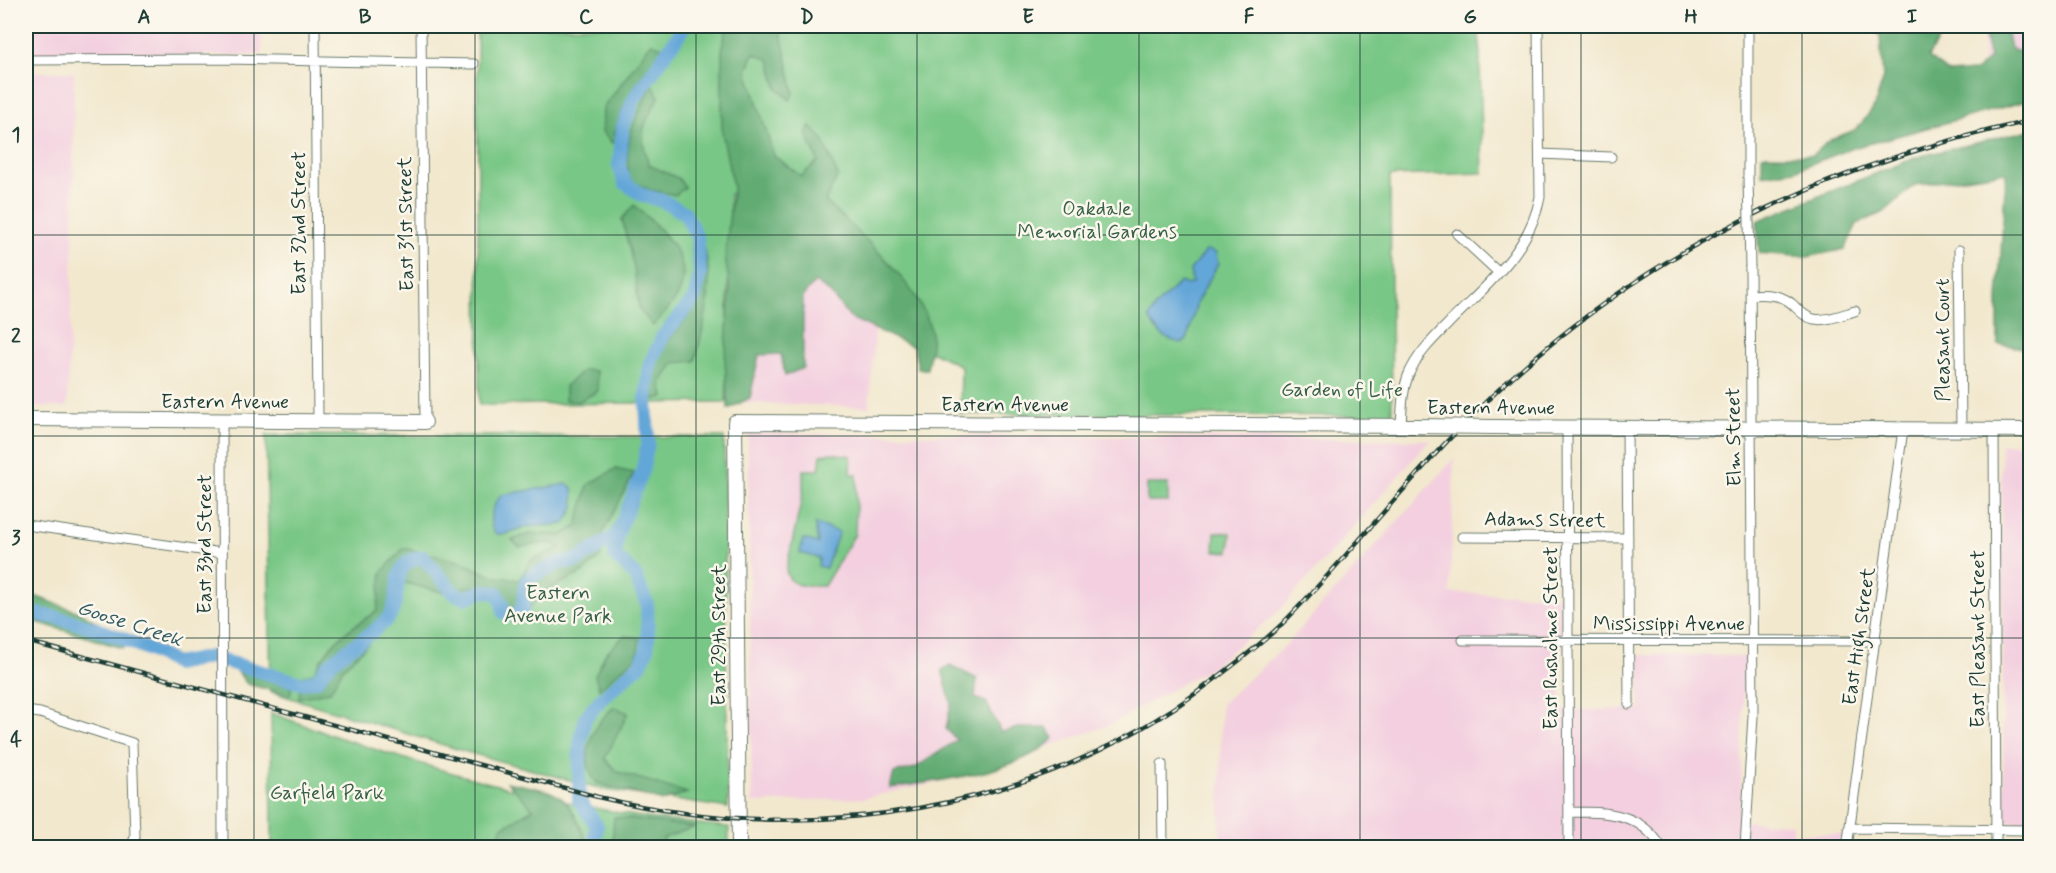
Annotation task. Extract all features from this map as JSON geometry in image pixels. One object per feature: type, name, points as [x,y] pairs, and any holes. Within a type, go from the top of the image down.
[{"type":"street","name":"East 32nd Street","points":[[315,26],[318,421]]},
{"type":"street","name":"East 31st Street","points":[[421,26],[425,422]]},
{"type":"street","points":[[1401,426],[1402,399],[1408,376],[1417,359],[1431,340],[1521,248],[1537,214],[1540,197],[1538,26]]},
{"type":"street","name":"Elm Street","points":[[1745,848],[1753,716],[1748,26]]},
{"type":"street","points":[[26,60],[474,64]]},
{"type":"street","points":[[1540,154],[1611,157]]},
{"type":"street","points":[[1457,234],[1498,272]]},
{"type":"street","name":"Pleasant Court","points":[[1959,250],[1961,429]]},
{"type":"street","points":[[1750,295],[1764,294],[1789,301],[1800,313],[1814,319],[1823,320],[1855,310]]},
{"type":"street","name":"Eastern Avenue","points":[[26,419],[425,422]]},
{"type":"street","name":"East 33rd Street","points":[[222,420],[223,848]]},
{"type":"street","name":"Eastern Avenue","points":[[735,422],[2031,430]]},
{"type":"street","name":"East 29th Street","points":[[735,422],[739,848]]},
{"type":"street","name":"East Rusholme Street","points":[[1567,427],[1569,848]]},
{"type":"street","points":[[1627,428],[1629,705]]},
{"type":"street","name":"East High Street","points":[[1847,848],[1903,429]]},
{"type":"street","name":"East Pleasant Street","points":[[1994,430],[1996,848]]},
{"type":"street","points":[[26,525],[222,553]]},
{"type":"street","name":"Adams Street","points":[[1462,537],[1628,538]]},
{"type":"street","name":"Mississippi Avenue","points":[[1462,640],[1876,641]]},
{"type":"street","points":[[26,711],[127,739],[134,746],[135,837],[131,848]]},
{"type":"street","points":[[1162,764],[1163,848]]},
{"type":"street","points":[[1569,812],[1611,813],[1629,817],[1655,836],[1662,848]]},
{"type":"street","points":[[1849,828],[2031,830]]},
{"type":"shaded area","points":[[26,26],[261,26],[262,55],[26,55]]},
{"type":"shaded area","points":[[1983,26],[2030,26],[2030,95],[1983,105]]},
{"type":"shaded area","points":[[26,72],[74,72],[73,254],[67,407],[26,407]]},
{"type":"shaded area","points":[[729,194],[772,195],[876,324],[869,407],[726,402]]},
{"type":"shaded area","points":[[748,433],[1430,440],[1280,610],[1212,667],[1109,725],[963,777],[864,798],[752,803]]},
{"type":"shaded area","points":[[2030,443],[2030,822],[2004,822],[2001,444]]},
{"type":"shaded area","points":[[1454,459],[1450,593],[1560,596],[1561,710],[1640,709],[1639,655],[1745,656],[1740,821],[1793,824],[1792,834],[1844,834],[1842,848],[1220,848],[1221,704],[1285,646]]},
{"type":"green space","name":"Oakdale Memorial Gardens","points":[[477,26],[1479,26],[1483,173],[1390,176],[1392,416],[960,414],[961,366],[876,324],[772,195],[730,194],[726,402],[479,405]]},
{"type":"green space","points":[[727,26],[784,26],[781,34],[794,93],[790,100],[777,88],[770,60],[754,53],[747,71],[774,156],[801,176],[818,161],[806,133],[810,126],[823,140],[838,176],[825,201],[888,262],[916,298],[926,316],[931,333],[927,369],[918,369],[914,347],[850,318],[830,293],[815,282],[803,296],[803,368],[785,376],[781,354],[759,355],[750,398],[728,409],[725,360],[730,290],[725,256],[733,187],[722,132],[722,50]]},
{"type":"green space","points":[[1869,26],[1894,26],[1901,29],[1903,26],[1939,26],[1942,33],[1928,57],[1949,73],[1975,71],[1990,58],[1983,26],[2005,26],[2010,48],[2022,53],[2030,53],[2030,100],[1853,148],[1795,170],[1762,175],[1762,155],[1813,155],[1830,140],[1857,129],[1874,107],[1883,80],[1880,35]]},
{"type":"green space","points":[[651,43],[665,48],[631,92],[612,143],[602,132],[603,108]]},
{"type":"green space","points":[[652,84],[659,97],[645,123],[644,145],[649,165],[678,178],[685,187],[676,195],[650,190],[629,181],[628,153],[631,130]]},
{"type":"green space","points":[[2030,130],[2030,349],[1998,344],[1998,300],[2006,172],[1915,185],[1884,212],[1857,224],[1845,249],[1807,257],[1759,253],[1757,221],[1917,157]]},
{"type":"green space","points":[[634,205],[672,243],[682,266],[683,279],[679,293],[653,326],[639,309],[634,268],[622,219]]},
{"type":"green space","points":[[705,250],[709,278],[708,292],[705,319],[695,361],[674,363],[661,383],[664,397],[655,399],[652,379],[655,364],[667,342],[690,314],[701,292]]},
{"type":"green space","points":[[584,370],[596,371],[598,391],[578,402],[565,400],[565,386]]},
{"type":"green space","name":"Eastern Avenue Park","points":[[266,435],[724,437],[728,808],[606,790],[463,751],[271,692]]},
{"type":"green space","points":[[831,453],[851,456],[851,474],[857,474],[855,534],[824,586],[801,585],[791,581],[786,570],[803,493],[803,470],[819,470],[821,455]]},
{"type":"green space","points":[[615,469],[634,473],[603,533],[601,556],[582,573],[547,590],[519,618],[490,587],[469,587],[446,593],[393,580],[392,603],[370,642],[344,667],[330,691],[299,698],[301,676],[314,673],[326,652],[340,637],[377,611],[382,572],[404,548],[459,561],[492,576],[519,580],[532,559],[561,548],[549,543],[519,547],[512,540],[532,533],[562,535],[577,526],[588,485]]},
{"type":"green space","points":[[1147,484],[1168,484],[1168,502],[1147,502]]},
{"type":"green space","points":[[1215,532],[1231,533],[1229,552],[1214,551]]},
{"type":"green space","points":[[26,593],[82,613],[131,644],[122,648],[26,619]]},
{"type":"green space","points":[[624,636],[640,638],[637,656],[599,689],[595,675],[606,653]]},
{"type":"green space","points":[[950,665],[977,679],[975,698],[986,702],[1001,732],[1018,728],[1047,728],[1054,738],[1021,760],[1000,768],[890,788],[894,773],[915,768],[957,740],[946,729],[951,703],[942,670]]},
{"type":"green space","points":[[235,668],[292,685],[290,695],[247,684]]},
{"type":"green space","points":[[615,707],[628,713],[605,759],[618,772],[687,793],[663,801],[597,783],[588,764],[590,742],[600,722]]},
{"type":"green space","name":"Garfield Park","points":[[271,713],[401,758],[535,795],[638,816],[729,827],[729,847],[272,847]]},
{"type":"green space","points":[[507,782],[549,791],[558,796],[572,811],[586,840],[567,847],[529,843],[495,847],[501,828],[533,809]]},
{"type":"green space","points":[[614,817],[695,827],[664,838],[662,847],[612,847]]},
{"type":"water","points":[[1207,250],[1216,253],[1218,264],[1197,302],[1187,340],[1182,343],[1171,340],[1158,331],[1149,317],[1155,307],[1180,282],[1187,285],[1192,283],[1190,270]]},
{"type":"water","points":[[567,484],[573,488],[574,508],[564,524],[523,527],[506,534],[496,534],[491,525],[491,514],[501,495]]},
{"type":"water","points":[[815,524],[839,532],[826,568],[818,566],[819,558],[800,553],[803,539],[818,543]]},
{"type":"waterway","points":[[593,848],[597,826],[579,800],[580,744],[585,718],[601,699],[641,664],[647,650],[647,604],[635,575],[615,556],[617,535],[642,473],[648,443],[646,398],[650,364],[663,336],[695,298],[700,273],[697,238],[685,213],[663,201],[642,195],[625,183],[619,166],[623,127],[634,99],[685,26]]},
{"type":"waterway","name":"Goose Creek","points":[[26,613],[61,619],[103,631],[143,647],[176,664],[210,657],[301,683],[317,680],[332,662],[387,619],[395,602],[400,574],[411,560],[423,557],[454,593],[465,598],[483,591],[497,593],[504,613],[512,615],[522,612],[526,582],[531,577],[559,563],[576,561],[617,535]]},
{"type":"railway","points":[[26,641],[598,797],[678,812],[759,819],[840,818],[920,808],[999,789],[1075,762],[1147,725],[1242,658],[1269,636],[1317,588],[1466,421],[1498,390],[1588,315],[1645,276],[1704,240],[1829,181],[1894,158],[2030,121]]},
{"type":"park label","name":"Garden of Life","points":[[1342,389]]}]
